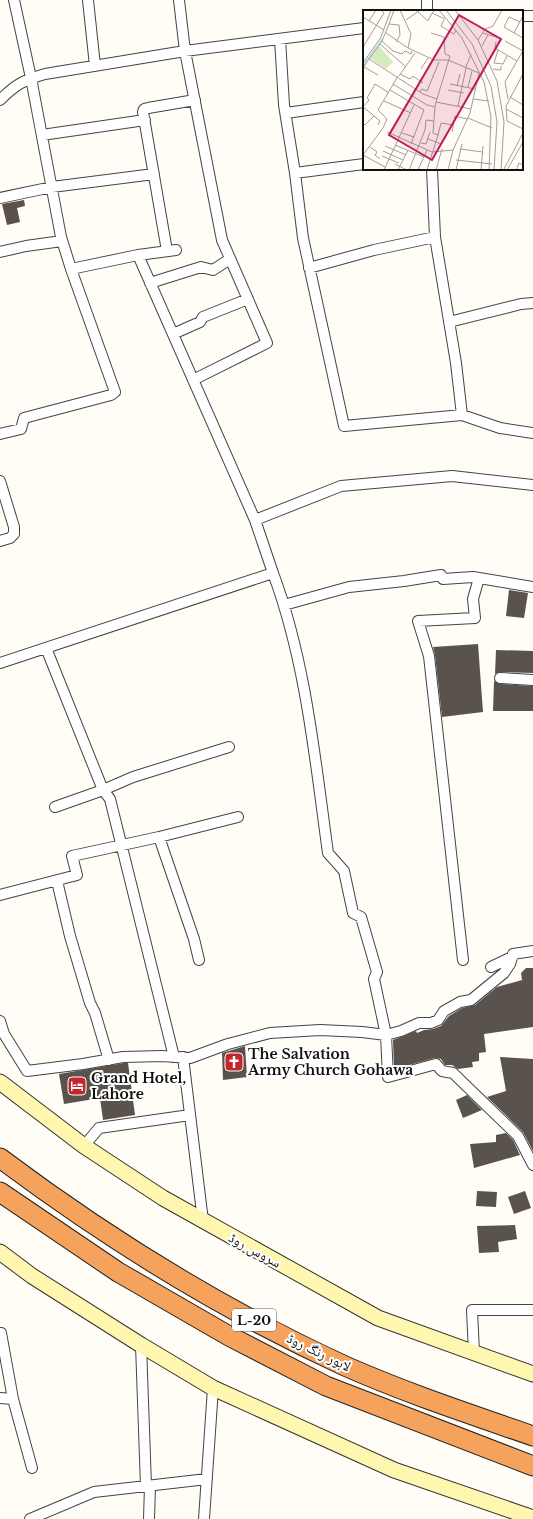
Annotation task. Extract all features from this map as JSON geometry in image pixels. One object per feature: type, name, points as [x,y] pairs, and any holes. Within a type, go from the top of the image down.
[{"type":"highway","name":"لاہور رنگ روڈ","points":[[0,1158],[67,1208],[119,1242],[167,1272],[250,1318],[346,1366],[439,1403],[533,1436]]},
{"type":"highway","name":"لاہور رنگ روڈ","points":[[0,1192],[118,1272],[242,1344],[326,1386],[533,1466]]},
{"type":"street","points":[[0,434],[21,429],[24,418],[111,395],[115,392],[62,241],[31,78],[14,0]]},
{"type":"street","points":[[88,0],[95,66]]},
{"type":"street","points":[[179,0],[186,51],[222,240],[268,343],[193,380]]},
{"type":"street","points":[[0,100],[25,80],[45,74],[186,51],[363,28]]},
{"type":"street","points":[[280,39],[286,113],[296,173],[303,238],[344,426],[462,415],[500,428],[533,433]]},
{"type":"street","points":[[71,269],[172,251],[154,174],[143,112],[144,109],[195,100]]},
{"type":"street","points":[[286,113],[363,102]]},
{"type":"street","points":[[42,135],[145,120]]},
{"type":"street","points":[[296,173],[363,164]]},
{"type":"street","points":[[432,170],[435,237],[456,363],[462,415]]},
{"type":"street","points":[[0,198],[52,187],[154,174]]},
{"type":"street","points":[[309,268],[374,250],[435,237]]},
{"type":"street","points":[[0,252],[26,246],[62,241]]},
{"type":"street","points":[[138,256],[255,520],[284,605],[306,698],[328,853],[344,871],[353,913],[360,917],[376,972],[374,979],[386,1035],[388,1077],[436,1064],[442,1071],[453,1073],[518,1136],[533,1164]]},
{"type":"street","points":[[150,284],[201,267],[213,270],[230,259]]},
{"type":"street","points":[[172,334],[200,322],[203,317],[248,300]]},
{"type":"street","points":[[449,322],[521,304],[533,303]]},
{"type":"street","points":[[255,520],[341,486],[452,476],[533,486]]},
{"type":"street","points":[[0,481],[14,527],[14,534],[10,538],[0,541]]},
{"type":"street","points":[[0,663],[273,573]]},
{"type":"street","points":[[284,605],[349,587],[441,575],[443,579],[473,577],[533,587]]},
{"type":"street","points":[[463,960],[429,656],[418,621],[475,618],[473,599],[479,578]]},
{"type":"street","points":[[46,648],[103,790],[110,800],[179,1057],[190,1115],[203,1221]]},
{"type":"street","points":[[500,678],[533,680]]},
{"type":"street","points":[[55,807],[103,790],[133,776],[229,747]]},
{"type":"street","points":[[0,895],[77,875],[72,856],[159,837],[238,817]]},
{"type":"street","points":[[159,837],[194,939],[198,960]]},
{"type":"street","points":[[57,881],[70,936],[109,1060]]},
{"type":"street","points":[[491,967],[512,956],[513,954],[533,951]]},
{"type":"street","points":[[0,1021],[4,1034],[27,1071],[130,1057],[162,1056],[190,1058],[228,1044],[270,1033],[320,1030],[386,1035],[401,1032],[419,1023],[431,1023],[438,1020],[444,1011],[460,1002],[471,1000],[504,973],[510,964],[512,956]]},
{"type":"street","name":"سروس روڈ","points":[[0,1082],[84,1146],[163,1198],[378,1318],[533,1374]]},
{"type":"street","points":[[84,1146],[99,1128],[190,1115]]},
{"type":"street","points":[[0,1252],[32,1276],[140,1345],[213,1388],[394,1470],[533,1518]]},
{"type":"street","points":[[474,1353],[472,1310],[533,1310]]},
{"type":"street","points":[[0,1334],[2,1333],[13,1399],[32,1468]]},
{"type":"street","points":[[140,1345],[149,1519]]},
{"type":"street","points":[[204,1519],[213,1388]]},
{"type":"street","points":[[0,1398],[13,1399]]},
{"type":"street","points":[[30,1519],[94,1492],[207,1479]]},
{"type":"building","points":[[24,200],[25,206],[17,208],[20,222],[7,225],[2,204]]},
{"type":"building","points":[[509,590],[528,593],[524,618],[506,616]]},
{"type":"building","points":[[478,644],[483,712],[442,717],[433,647]]},
{"type":"building","points":[[496,650],[533,651],[533,673],[500,672],[495,674]]},
{"type":"building","points":[[494,681],[500,684],[533,686],[533,711],[493,711]]},
{"type":"building","points":[[526,968],[533,968],[533,1027],[484,1034],[486,1052],[479,1053],[479,1061],[472,1062],[473,1067],[458,1069],[452,1065],[445,1065],[441,1059],[435,1058],[394,1069],[393,1040],[416,1031],[417,1033],[441,1026],[449,1016],[462,1008],[475,1005],[497,987],[522,980],[521,973]]},
{"type":"building","name":"The Salvation Army Church Gohawa","points":[[245,1046],[247,1077],[223,1080],[222,1053]]},
{"type":"building","points":[[500,1057],[533,1059],[533,1151],[523,1132],[487,1097],[506,1091]]},
{"type":"building","points":[[128,1063],[135,1115],[103,1120],[100,1098],[64,1104],[59,1074]]},
{"type":"building","points":[[467,1095],[482,1110],[463,1118],[456,1100]]},
{"type":"building","points":[[506,1133],[513,1140],[520,1155],[474,1168],[470,1144],[496,1142],[496,1135]]},
{"type":"building","points":[[477,1191],[497,1192],[496,1207],[476,1206]]},
{"type":"building","points":[[525,1191],[531,1208],[514,1214],[508,1197]]},
{"type":"building","points":[[515,1225],[517,1239],[498,1242],[499,1252],[479,1253],[477,1226]]},
{"type":"place","name":"The Salvation Army Church Gohawa","points":[[234,1062]]},
{"type":"place","name":"Grand Hotel, Lahore","points":[[77,1086]]}]
